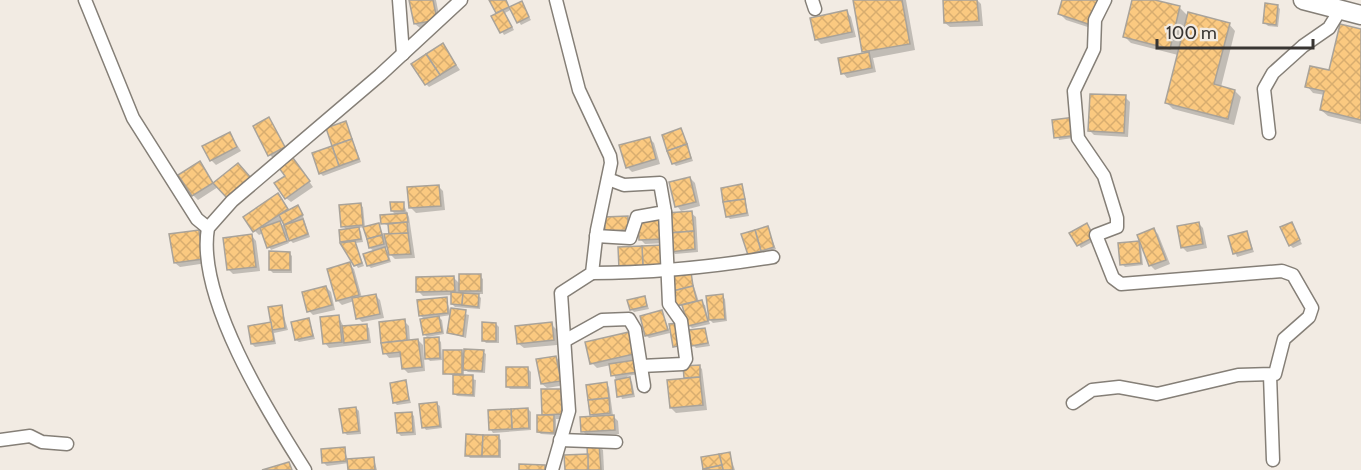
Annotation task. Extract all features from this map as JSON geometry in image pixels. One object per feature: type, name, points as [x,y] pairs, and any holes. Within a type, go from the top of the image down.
[{"type":"highway","points":[[1303,0],[1343,5],[1361,4]]},
{"type":"highway","points":[[1343,5],[1361,15]]},
{"type":"street","points":[[85,0],[138,126],[197,219],[207,228]]},
{"type":"street","points":[[399,0],[403,54]]},
{"type":"street","points":[[305,470],[272,416],[220,313],[208,255],[207,228],[232,201],[403,54],[461,0]]},
{"type":"street","points":[[556,0],[579,90],[610,156],[592,273]]},
{"type":"street","points":[[1073,403],[1092,390],[1119,387],[1157,394],[1238,375],[1270,375],[1278,370],[1279,351],[1284,339],[1312,313],[1305,292],[1293,275],[1282,271],[1121,284],[1113,278],[1096,235],[1117,227],[1117,218],[1104,176],[1078,138],[1074,91],[1094,49],[1095,20],[1105,0]]},
{"type":"street","points":[[1269,133],[1264,90],[1273,73],[1303,46],[1329,28],[1343,5]]},
{"type":"street","points":[[608,178],[624,185],[660,183],[665,212],[669,304],[681,321],[686,362],[641,366]]},
{"type":"street","points":[[596,236],[630,238],[637,217],[665,212]]},
{"type":"street","points":[[552,470],[569,411],[566,340],[561,293],[592,273],[668,271],[773,257]]},
{"type":"street","points":[[566,340],[602,320],[629,319],[635,329],[644,386]]},
{"type":"street","points":[[1270,375],[1273,460]]},
{"type":"street","points":[[0,440],[30,436],[42,442],[67,444]]},
{"type":"street","points":[[560,440],[616,442]]},
{"type":"building","points":[[409,0],[433,0],[437,20],[414,24]]},
{"type":"building","points":[[489,0],[506,0],[509,7],[496,13]]},
{"type":"building","points":[[853,0],[902,0],[910,44],[862,52]]},
{"type":"building","points":[[943,0],[977,0],[979,21],[944,23]]},
{"type":"building","points":[[1062,0],[1099,0],[1091,25],[1058,14]]},
{"type":"building","points":[[1132,0],[1155,0],[1180,6],[1170,49],[1123,37]]},
{"type":"building","points":[[522,1],[529,17],[517,23],[509,7]]},
{"type":"building","points":[[1265,3],[1278,5],[1276,25],[1263,23]]},
{"type":"building","points":[[503,10],[512,27],[500,33],[491,16]]},
{"type":"building","points":[[847,10],[852,32],[815,40],[810,18]]},
{"type":"building","points":[[1188,12],[1230,23],[1214,84],[1235,90],[1228,119],[1165,103]]},
{"type":"building","points":[[1340,24],[1361,29],[1361,120],[1320,110],[1324,91],[1305,87],[1310,66],[1329,70]]},
{"type":"building","points":[[443,43],[456,65],[440,75],[426,54]]},
{"type":"building","points":[[869,52],[872,68],[841,74],[838,58]]},
{"type":"building","points":[[426,54],[440,75],[425,85],[411,64]]},
{"type":"building","points":[[1090,94],[1126,95],[1124,133],[1088,131]]},
{"type":"building","points":[[269,117],[285,147],[268,156],[253,126]]},
{"type":"building","points":[[1075,117],[1078,135],[1054,138],[1052,120]]},
{"type":"building","points":[[346,121],[352,139],[332,146],[326,128]]},
{"type":"building","points":[[681,128],[687,144],[667,151],[662,135]]},
{"type":"building","points":[[230,132],[237,147],[210,161],[202,146]]},
{"type":"building","points":[[650,137],[656,159],[626,168],[619,145]]},
{"type":"building","points":[[352,139],[359,159],[339,166],[332,146]]},
{"type":"building","points":[[687,144],[691,158],[672,164],[667,151]]},
{"type":"building","points":[[332,146],[339,166],[319,174],[312,153]]},
{"type":"building","points":[[293,158],[310,181],[285,199],[274,183],[285,176],[279,168]]},
{"type":"building","points":[[200,161],[213,183],[192,196],[178,175]]},
{"type":"building","points":[[238,163],[251,178],[227,198],[213,183]]},
{"type":"building","points":[[690,177],[696,202],[675,207],[669,182]]},
{"type":"building","points":[[742,184],[745,199],[723,202],[721,188]]},
{"type":"building","points":[[439,185],[441,206],[409,208],[407,187]]},
{"type":"building","points":[[278,193],[288,209],[253,232],[243,217]]},
{"type":"building","points":[[745,199],[747,213],[726,217],[723,202]]},
{"type":"building","points":[[390,202],[404,202],[404,211],[391,211]]},
{"type":"building","points":[[361,203],[363,225],[341,227],[339,205]]},
{"type":"building","points":[[298,205],[303,215],[284,225],[279,215]]},
{"type":"building","points":[[692,211],[694,231],[669,233],[667,213]]},
{"type":"building","points":[[407,213],[408,222],[381,224],[380,215]]},
{"type":"building","points":[[628,216],[628,230],[605,231],[604,217]]},
{"type":"building","points":[[661,218],[662,239],[639,240],[638,219]]},
{"type":"building","points":[[303,219],[308,234],[289,241],[284,225]]},
{"type":"building","points":[[280,221],[287,241],[267,248],[260,228]]},
{"type":"building","points":[[407,222],[408,233],[389,235],[388,224]]},
{"type":"building","points":[[1199,222],[1203,244],[1181,248],[1177,226]]},
{"type":"building","points":[[1292,222],[1300,240],[1289,246],[1280,227]]},
{"type":"building","points":[[379,223],[382,235],[367,239],[363,227]]},
{"type":"building","points":[[1087,223],[1094,237],[1077,246],[1069,233]]},
{"type":"building","points":[[768,226],[774,247],[761,251],[755,230]]},
{"type":"building","points":[[359,227],[361,239],[340,242],[339,230]]},
{"type":"building","points":[[1154,228],[1166,260],[1149,266],[1137,235]]},
{"type":"building","points":[[199,230],[203,259],[174,263],[169,234]]},
{"type":"building","points":[[755,230],[761,251],[748,255],[741,234]]},
{"type":"building","points":[[694,231],[695,249],[670,252],[669,233]]},
{"type":"building","points":[[1247,231],[1252,249],[1233,254],[1228,236]]},
{"type":"building","points":[[408,233],[411,254],[389,255],[384,234]]},
{"type":"building","points":[[252,234],[256,267],[227,270],[223,238]]},
{"type":"building","points":[[382,235],[384,244],[369,248],[367,239]]},
{"type":"building","points":[[355,241],[362,263],[354,266],[340,243]]},
{"type":"building","points":[[1139,241],[1141,263],[1120,265],[1118,243]]},
{"type":"building","points":[[664,245],[665,267],[643,268],[642,246]]},
{"type":"building","points":[[642,246],[643,268],[619,269],[618,247]]},
{"type":"building","points":[[385,247],[389,260],[367,266],[363,254]]},
{"type":"building","points":[[269,251],[290,252],[290,270],[269,270]]},
{"type":"building","points":[[350,262],[359,295],[336,301],[327,269]]},
{"type":"building","points":[[691,272],[693,286],[673,291],[669,277]]},
{"type":"building","points":[[459,274],[481,274],[481,291],[459,291]]},
{"type":"building","points":[[454,276],[455,291],[416,292],[416,277]]},
{"type":"building","points":[[326,286],[332,305],[307,312],[302,292]]},
{"type":"building","points":[[693,286],[697,301],[676,306],[673,291]]},
{"type":"building","points":[[451,292],[463,293],[462,305],[451,304]]},
{"type":"building","points":[[463,293],[479,294],[478,307],[462,305]]},
{"type":"building","points":[[376,294],[380,314],[356,319],[352,298]]},
{"type":"building","points":[[723,294],[725,319],[709,320],[706,296]]},
{"type":"building","points":[[645,296],[647,306],[630,310],[627,300]]},
{"type":"building","points":[[447,297],[448,313],[419,316],[417,300]]},
{"type":"building","points":[[702,300],[708,321],[688,326],[682,305]]},
{"type":"building","points":[[282,305],[285,328],[272,330],[268,307]]},
{"type":"building","points":[[451,308],[466,310],[463,336],[447,333]]},
{"type":"building","points":[[662,310],[668,330],[645,336],[640,316]]},
{"type":"building","points":[[339,315],[342,342],[323,344],[320,317]]},
{"type":"building","points":[[439,316],[442,332],[423,335],[420,319]]},
{"type":"building","points":[[309,318],[313,336],[295,340],[291,322]]},
{"type":"building","points":[[405,319],[407,340],[381,343],[379,322]]},
{"type":"building","points":[[271,322],[274,341],[251,344],[248,326]]},
{"type":"building","points":[[482,322],[496,323],[496,341],[482,341]]},
{"type":"building","points":[[552,322],[554,340],[517,344],[515,326]]},
{"type":"building","points":[[679,323],[683,345],[673,347],[669,324]]},
{"type":"building","points":[[367,324],[368,340],[344,343],[342,326]]},
{"type":"building","points":[[705,328],[708,343],[691,346],[689,330]]},
{"type":"building","points":[[629,332],[634,354],[590,364],[585,342]]},
{"type":"building","points":[[439,337],[440,358],[425,359],[424,338]]},
{"type":"building","points":[[418,339],[422,367],[402,369],[400,352],[383,354],[381,343]]},
{"type":"building","points":[[464,349],[484,350],[482,371],[463,370]]},
{"type":"building","points":[[443,350],[462,350],[462,374],[443,374]]},
{"type":"building","points":[[556,356],[561,381],[541,384],[536,359]]},
{"type":"building","points":[[635,360],[637,372],[611,376],[609,364]]},
{"type":"building","points":[[700,365],[700,377],[684,378],[683,366]]},
{"type":"building","points":[[506,367],[528,367],[529,387],[506,387]]},
{"type":"building","points":[[453,375],[473,375],[473,395],[453,394]]},
{"type":"building","points":[[630,377],[633,394],[617,397],[615,380]]},
{"type":"building","points":[[700,377],[703,405],[670,408],[667,380]]},
{"type":"building","points":[[406,380],[409,400],[393,403],[390,383]]},
{"type":"building","points":[[607,382],[609,398],[588,400],[586,385]]},
{"type":"building","points":[[541,389],[561,389],[562,414],[542,415]]},
{"type":"building","points":[[609,398],[610,413],[590,415],[588,400]]},
{"type":"building","points":[[437,402],[440,426],[422,428],[419,404]]},
{"type":"building","points":[[356,407],[359,431],[343,433],[339,409]]},
{"type":"building","points":[[528,408],[529,428],[512,429],[511,409]]},
{"type":"building","points":[[511,409],[512,429],[489,430],[488,410]]},
{"type":"building","points":[[412,412],[413,432],[397,433],[395,413]]},
{"type":"building","points":[[537,415],[554,415],[554,433],[537,432]]},
{"type":"building","points":[[614,415],[615,430],[581,432],[580,417]]},
{"type":"building","points":[[466,434],[483,435],[482,456],[465,456]]},
{"type":"building","points":[[483,435],[499,435],[499,456],[482,456]]},
{"type":"building","points":[[599,444],[601,470],[588,470],[587,445]]},
{"type":"building","points":[[345,447],[346,461],[322,463],[321,449]]},
{"type":"building","points":[[730,452],[733,470],[723,470],[719,454]]},
{"type":"building","points":[[588,454],[588,470],[565,470],[564,455]]},
{"type":"building","points":[[719,454],[722,465],[703,469],[701,457]]},
{"type":"building","points":[[374,457],[375,470],[348,470],[347,459]]},
{"type":"building","points":[[289,462],[292,470],[262,470]]},
{"type":"building","points":[[519,464],[545,465],[545,470],[519,470]]},
{"type":"building","points":[[722,465],[723,470],[703,470],[703,469]]}]
